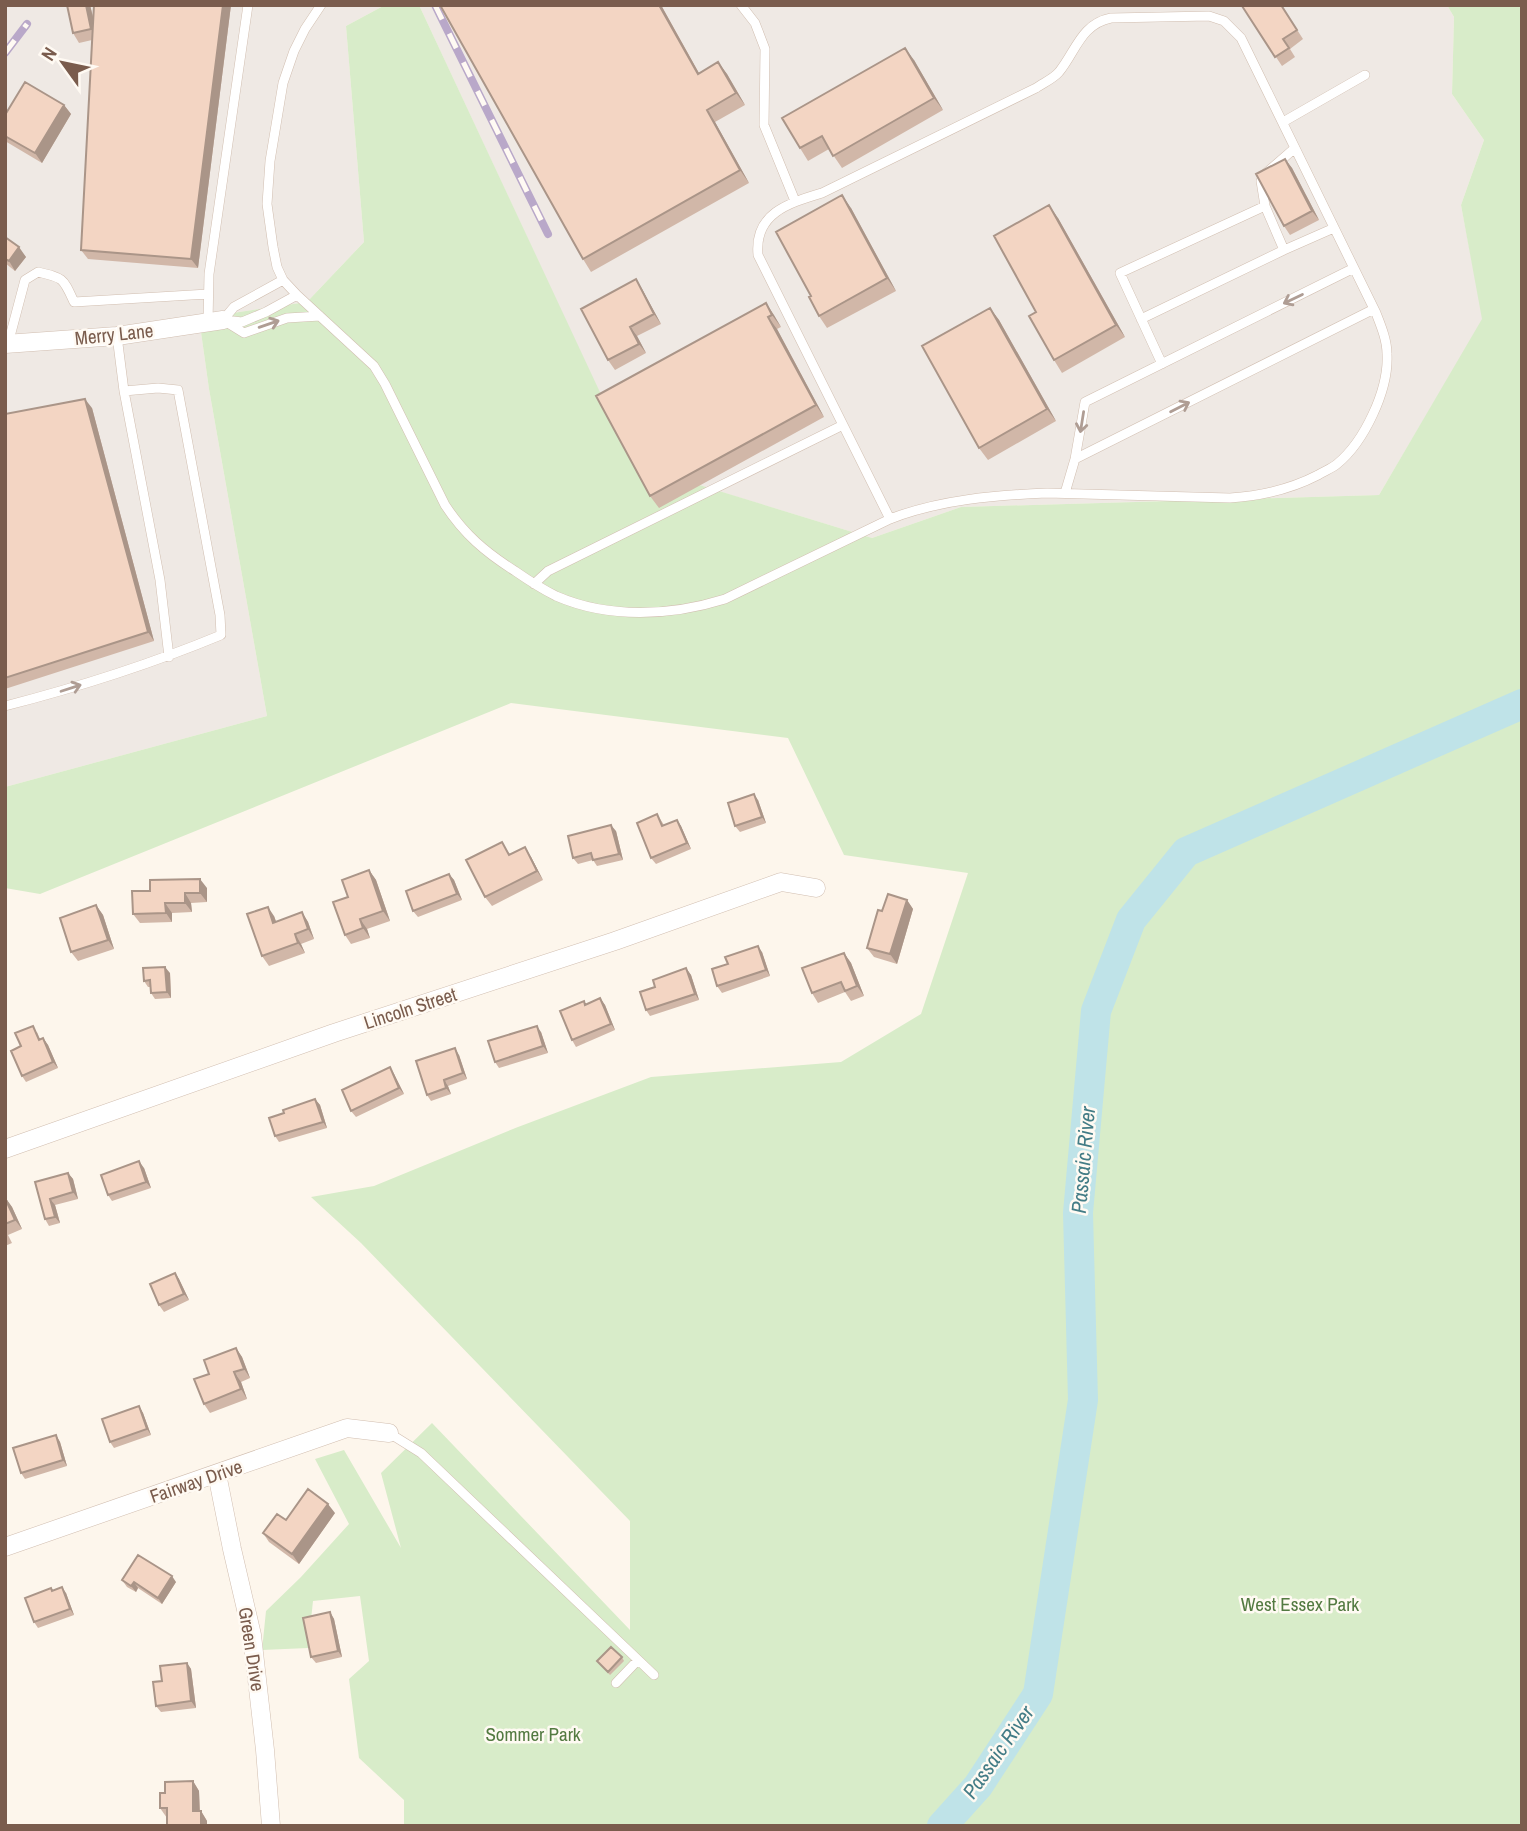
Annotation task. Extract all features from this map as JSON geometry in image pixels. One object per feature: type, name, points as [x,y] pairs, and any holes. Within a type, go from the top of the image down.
[{"type":"street","name":"Merry Lane","points":[[6,344],[117,335],[216,322]]},
{"type":"street","name":"Lincoln Street","points":[[5,1149],[334,1033],[615,941],[781,881],[816,888]]},
{"type":"street","name":"Fairway Drive","points":[[5,1547],[347,1427],[389,1433]]},
{"type":"street","name":"Green Drive","points":[[218,1474],[232,1549],[253,1635],[271,1826]]},
{"type":"lane","points":[[216,322],[208,294],[209,274],[248,5]]},
{"type":"lane","points":[[321,5],[294,51],[283,83],[272,151],[267,204],[277,267],[283,280],[374,366],[432,480],[457,522],[489,555],[555,595],[624,612],[695,607],[725,599],[890,519],[945,503],[1024,494],[1065,493],[1254,497],[1281,491],[1336,465],[1365,429],[1377,405],[1386,372],[1384,334],[1241,38],[1224,21],[1209,16],[1100,20],[1077,42],[1057,75],[1036,88],[822,193],[795,201],[769,216],[757,243],[758,255],[890,519]]},
{"type":"lane","points":[[741,5],[755,23],[765,49],[764,125],[795,201]]},
{"type":"lane","points":[[1283,122],[1365,75]]},
{"type":"lane","points":[[1284,250],[1265,206],[1261,181],[1265,174],[1295,148]]},
{"type":"lane","points":[[1162,364],[1120,273],[1265,206]]},
{"type":"lane","points":[[1141,318],[1334,228]]},
{"type":"lane","points":[[1065,493],[1075,459],[1085,402],[1354,268]]},
{"type":"lane","points":[[6,344],[25,280],[38,272],[60,276],[74,302],[208,294]]},
{"type":"lane","points":[[216,322],[234,307],[283,280]]},
{"type":"lane","points":[[216,322],[242,322],[297,295]]},
{"type":"lane","points":[[1075,459],[1374,309]]},
{"type":"lane","points":[[216,322],[244,333],[287,318],[320,316]]},
{"type":"lane","points":[[117,335],[124,391],[160,580],[169,657]]},
{"type":"lane","points":[[5,706],[169,657],[221,635],[220,615],[178,390],[158,388],[124,391]]},
{"type":"lane","points":[[534,584],[548,571],[843,425]]},
{"type":"lane","points":[[389,1433],[421,1453],[654,1675]]},
{"type":"lane","points":[[617,1683],[638,1660]]},
{"type":"shaded area","points":[[5,5],[385,5],[346,26],[364,242],[307,302],[199,318],[209,389],[267,716],[5,787]]},
{"type":"shaded area","points":[[419,5],[1447,5],[1454,17],[1452,94],[1484,140],[1461,205],[1483,319],[1379,495],[961,507],[872,538],[633,465]]},
{"type":"green space","points":[[385,5],[419,5],[634,465],[872,538],[961,507],[1379,495],[1482,319],[1461,205],[1484,140],[1452,94],[1454,17],[1447,5],[1522,5],[1522,1826],[404,1826],[404,1800],[359,1758],[349,1679],[369,1661],[360,1596],[313,1601],[308,1648],[262,1650],[266,1611],[349,1524],[315,1459],[344,1450],[401,1548],[381,1473],[432,1423],[630,1630],[630,1521],[361,1243],[311,1197],[374,1186],[518,1127],[651,1077],[841,1062],[921,1014],[968,873],[844,855],[788,738],[511,703],[40,894],[5,888],[5,787],[267,716],[209,389],[199,318],[307,302],[364,242],[346,26]]},
{"type":"building","points":[[67,5],[86,5],[91,29],[73,33]]},
{"type":"building","points":[[94,5],[223,5],[191,259],[81,250]]},
{"type":"building","points":[[440,5],[659,5],[698,74],[718,62],[736,93],[707,110],[740,170],[583,259]]},
{"type":"building","points":[[1243,5],[1281,5],[1297,30],[1283,39],[1289,48],[1275,57]]},
{"type":"building","points":[[905,48],[934,98],[833,156],[822,136],[800,148],[782,118]]},
{"type":"building","points":[[25,82],[64,105],[35,153],[5,136],[5,115]]},
{"type":"building","points":[[1285,159],[1312,211],[1284,226],[1256,174]]},
{"type":"building","points":[[842,195],[887,278],[819,316],[776,232]]},
{"type":"building","points":[[1049,205],[1116,325],[1054,360],[1029,316],[1036,312],[994,236]]},
{"type":"building","points":[[5,237],[19,247],[9,261],[5,259]]},
{"type":"building","points":[[636,279],[654,314],[630,327],[639,344],[608,360],[581,309]]},
{"type":"building","points":[[766,303],[772,315],[768,317],[816,405],[650,496],[596,396]]},
{"type":"building","points":[[990,308],[1047,409],[979,448],[922,346]]},
{"type":"building","points":[[85,399],[148,632],[5,678],[5,414]]},
{"type":"building","points":[[754,794],[762,817],[735,826],[728,803]]},
{"type":"building","points":[[657,814],[662,826],[677,820],[687,843],[651,858],[637,823]]},
{"type":"building","points":[[611,825],[619,854],[593,860],[591,853],[573,858],[568,836]]},
{"type":"building","points":[[502,842],[509,855],[525,847],[537,871],[485,897],[466,860]]},
{"type":"building","points":[[369,870],[383,911],[360,919],[363,928],[345,935],[333,902],[348,897],[342,880]]},
{"type":"building","points":[[449,874],[457,894],[413,911],[406,891]]},
{"type":"building","points":[[200,879],[200,893],[185,893],[185,903],[165,903],[166,913],[133,914],[132,891],[150,891],[150,880]]},
{"type":"building","points":[[888,894],[907,900],[890,954],[867,948],[878,910],[882,911]]},
{"type":"building","points":[[96,905],[108,940],[71,952],[60,918]]},
{"type":"building","points":[[268,907],[273,923],[302,912],[308,929],[295,934],[298,943],[262,956],[247,914]]},
{"type":"building","points":[[758,946],[766,970],[717,986],[712,969],[728,964],[725,957]]},
{"type":"building","points":[[844,953],[857,986],[845,991],[841,982],[812,993],[802,968]]},
{"type":"building","points":[[165,967],[167,992],[151,993],[150,980],[144,981],[143,968]]},
{"type":"building","points":[[686,968],[695,994],[646,1010],[640,992],[655,987],[653,980]]},
{"type":"building","points":[[600,998],[611,1024],[572,1040],[560,1011]]},
{"type":"building","points":[[33,1026],[39,1040],[43,1038],[53,1062],[22,1076],[11,1051],[21,1046],[15,1033]]},
{"type":"building","points":[[537,1026],[543,1046],[495,1062],[488,1041]]},
{"type":"building","points":[[455,1048],[463,1073],[444,1080],[446,1088],[427,1095],[416,1061]]},
{"type":"building","points":[[390,1067],[399,1088],[351,1111],[342,1090]]},
{"type":"building","points":[[315,1099],[323,1122],[275,1136],[269,1118]]},
{"type":"building","points":[[139,1161],[146,1182],[108,1195],[101,1175]]},
{"type":"building","points":[[68,1173],[73,1192],[50,1199],[55,1217],[45,1219],[35,1182]]},
{"type":"building","points":[[5,1198],[15,1220],[5,1224]]},
{"type":"building","points":[[175,1273],[184,1294],[159,1305],[150,1284]]},
{"type":"building","points":[[236,1348],[244,1369],[234,1372],[241,1389],[204,1404],[194,1379],[209,1374],[204,1360]]},
{"type":"building","points":[[139,1406],[147,1429],[110,1442],[102,1419]]},
{"type":"building","points":[[56,1435],[63,1460],[21,1473],[13,1448]]},
{"type":"building","points":[[308,1489],[328,1504],[292,1554],[263,1533],[277,1514],[286,1520]]},
{"type":"building","points":[[138,1555],[172,1576],[158,1598],[134,1582],[131,1586],[122,1580]]},
{"type":"building","points":[[62,1587],[70,1609],[34,1622],[25,1598],[51,1588],[52,1591]]},
{"type":"building","points":[[330,1612],[338,1651],[311,1657],[303,1618]]},
{"type":"building","points":[[611,1647],[622,1657],[608,1672],[597,1661]]},
{"type":"building","points":[[187,1663],[191,1701],[156,1706],[153,1682],[162,1681],[160,1666]]},
{"type":"building","points":[[193,1781],[193,1811],[201,1811],[201,1826],[167,1826],[167,1808],[160,1808],[160,1793],[165,1793],[165,1782]]},
{"type":"waterway","name":"Passaic River","points":[[942,1826],[978,1786],[1038,1694],[1083,1400],[1078,1213],[1096,1011],[1131,920],[1186,852],[1522,704]]},
{"type":"railway","points":[[435,5],[548,234]]},
{"type":"railway","points":[[5,53],[27,24]]},
{"type":"park label","name":"West Essex Park","points":[[1300,1604]]},
{"type":"park label","name":"Sommer Park","points":[[533,1734]]}]
